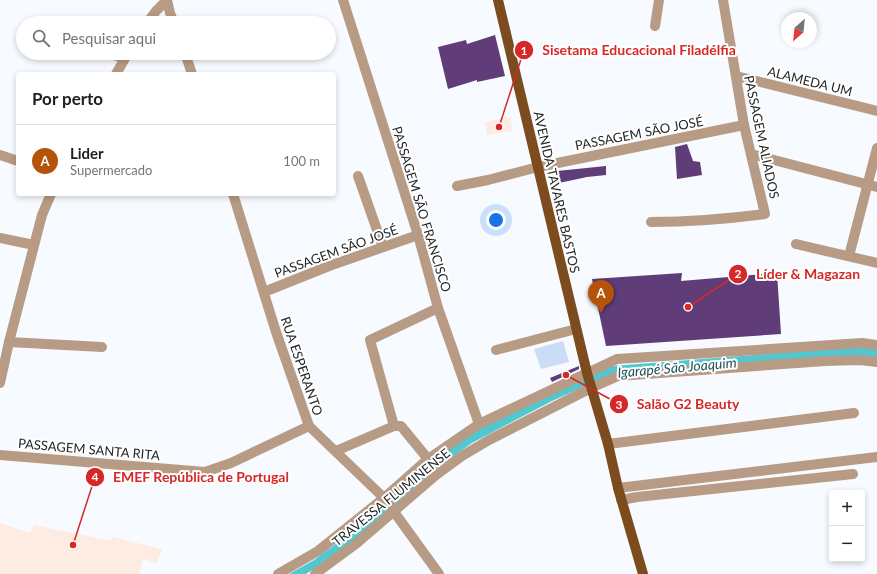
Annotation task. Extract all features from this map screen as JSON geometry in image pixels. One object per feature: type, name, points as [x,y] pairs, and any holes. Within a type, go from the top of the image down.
[{"type":"main road","name":"AVENIDA TAVARES BASTOS","points":[[498,0],[590,388],[608,444],[621,500],[643,574]]},
{"type":"street","points":[[153,16],[167,0],[172,16]]},
{"type":"street","name":"PASSAGEM SÃO FRANCISCO","points":[[343,0],[418,235],[438,308],[479,424]]},
{"type":"street","points":[[655,26],[659,0]]},
{"type":"street","name":"PASSAGEM ALIADOS","points":[[651,222],[709,220],[766,214],[744,125],[724,0]]},
{"type":"street","points":[[117,72],[124,60]]},
{"type":"street","points":[[187,60],[191,72]]},
{"type":"street","name":"ALAMEDA UM","points":[[736,76],[877,111]]},
{"type":"street","name":"PASSAGEM SÃO JOSÉ","points":[[457,186],[488,180],[538,167],[744,125]]},
{"type":"street","points":[[849,256],[872,186],[877,148]]},
{"type":"street","points":[[751,154],[872,186]]},
{"type":"street","points":[[0,155],[16,160]]},
{"type":"street","points":[[358,176],[382,247]]},
{"type":"street","points":[[0,383],[34,245],[42,215],[49,196]]},
{"type":"street","name":"RUA ESPERANTO","points":[[234,196],[276,332],[309,426],[389,505],[440,574]]},
{"type":"street","name":"PASSAGEM SÃO JOSÉ","points":[[264,292],[329,266],[418,235]]},
{"type":"street","points":[[0,238],[34,245]]},
{"type":"street","points":[[796,244],[877,263]]},
{"type":"street","points":[[394,426],[370,340],[438,308]]},
{"type":"street","points":[[496,350],[576,329]]},
{"type":"street","points":[[9,342],[102,347]]},
{"type":"street","points":[[278,574],[318,551],[389,505],[428,459],[479,424],[617,359],[862,343],[877,345]]},
{"type":"street","name":"TRAVESSA FLUMINENSE","points":[[315,574],[357,543],[389,505],[436,475],[462,456],[489,440],[590,388],[618,376],[825,361],[860,360],[877,362]]},
{"type":"street","points":[[608,444],[854,414]]},
{"type":"street","name":"PASSAGEM SANTA RITA","points":[[0,455],[205,472],[231,463],[309,426]]},
{"type":"street","points":[[336,451],[394,426],[401,426],[428,459]]},
{"type":"street","points":[[618,488],[877,457]]},
{"type":"street","points":[[621,500],[853,474]]},
{"type":"shaded area","points":[[510,117],[513,131],[487,135],[485,122]]},
{"type":"shaded area","points":[[563,341],[569,362],[541,369],[534,349]]},
{"type":"shaded area","points":[[0,523],[30,533],[34,525],[111,541],[112,537],[162,549],[157,563],[143,559],[139,574],[0,574]]},
{"type":"water","name":"Igarapé São Joaquim","points":[[869,346],[877,348],[877,359],[614,373],[552,401],[472,443],[434,470],[360,536],[314,569],[306,574],[289,574],[314,560],[333,546],[427,466],[478,428],[612,366]]},
{"type":"building","points":[[495,35],[505,76],[477,82],[477,80],[448,89],[438,47],[466,40],[467,44]]},
{"type":"building","points":[[687,144],[693,161],[700,162],[702,175],[677,179],[675,147]]},
{"type":"building","points":[[606,166],[606,175],[587,177],[559,183],[557,171]]},
{"type":"building","points":[[682,273],[681,281],[777,273],[781,334],[606,346],[592,279]]},
{"type":"building","points":[[579,366],[579,369],[552,382],[550,378]]},
{"type":"place","name":"Sisetama Educacional Filadélfia","points":[[499,127]]},
{"type":"place","name":"Líder & Magazan","points":[[688,307]]},
{"type":"place","name":"Lider","points":[[601,313]]},
{"type":"place","name":"Salão G2 Beauty","points":[[566,375]]},
{"type":"place","name":"EMEF República de Portugal","points":[[73,545]]}]
